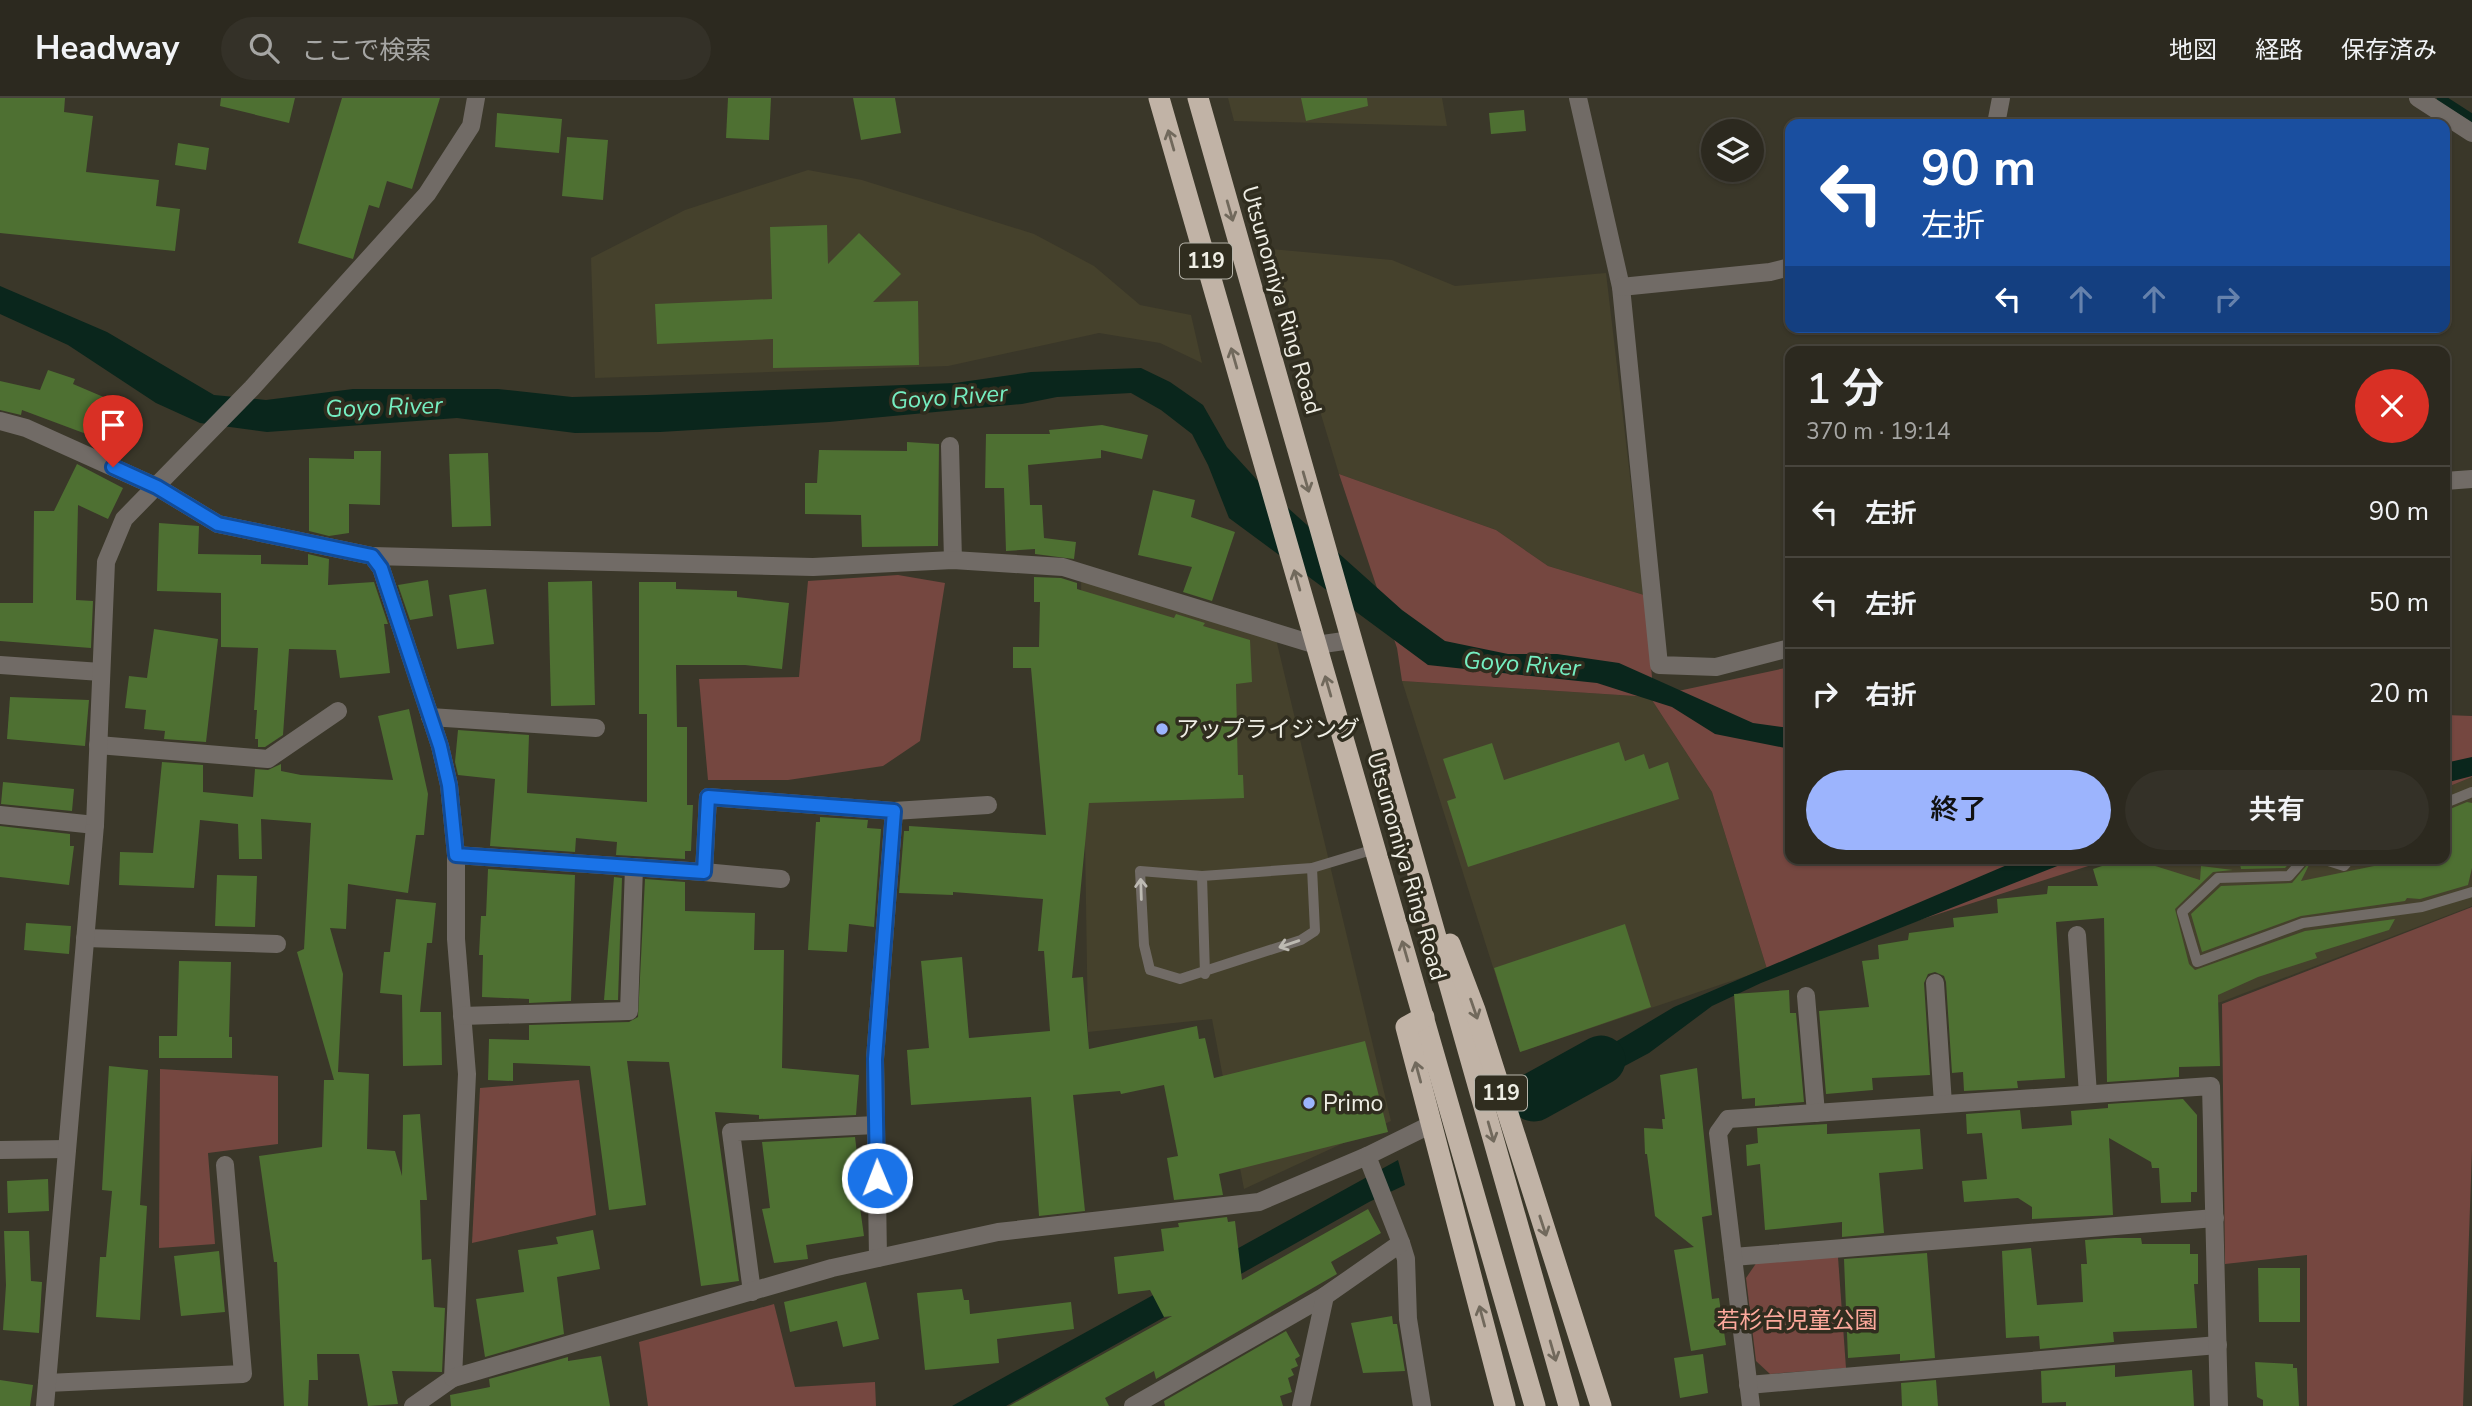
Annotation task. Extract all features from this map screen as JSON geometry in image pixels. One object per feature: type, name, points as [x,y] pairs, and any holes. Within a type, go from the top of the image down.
[{"type":"highway","name":"Utsunomiya Ring Road","points":[[1159,98],[1535,1406]]},
{"type":"highway","name":"Utsunomiya Ring Road","points":[[1198,98],[1569,1406]]},
{"type":"highway","name":"119","points":[[1391,784],[1475,1010],[1601,1406]]},
{"type":"highway","points":[[1424,1017],[1406,1027],[1505,1406]]},
{"type":"street","points":[[45,1406],[95,825],[106,562],[124,519],[211,432],[427,194],[471,126],[476,98]]},
{"type":"street","points":[[1578,98],[1621,287],[1658,665],[1716,667],[1785,649]]},
{"type":"street","points":[[1997,119],[2001,98]]},
{"type":"street","points":[[2418,98],[2450,119]]},
{"type":"street","points":[[2450,119],[2472,134]]},
{"type":"street","points":[[1621,287],[1785,268]]},
{"type":"street","points":[[0,421],[26,428],[157,487],[218,524],[372,556],[813,566],[953,560],[1063,567],[1316,645],[1350,640]]},
{"type":"street","points":[[950,446],[953,560]]},
{"type":"street","points":[[2450,481],[2472,479]]},
{"type":"street","points":[[372,556],[381,568],[430,717],[449,785],[456,855],[456,939],[467,1074],[453,1378]]},
{"type":"street","points":[[0,665],[101,672]]},
{"type":"street","points":[[98,745],[268,759],[338,711]]},
{"type":"street","points":[[430,717],[596,729]]},
{"type":"street","points":[[704,872],[708,797],[894,811],[988,805]]},
{"type":"street","points":[[878,1258],[875,1059],[894,811]]},
{"type":"street","points":[[0,815],[95,825]]},
{"type":"street","points":[[456,855],[781,879]]},
{"type":"street","points":[[462,1016],[629,1011],[634,867]]},
{"type":"street","points":[[2077,935],[2088,1094]]},
{"type":"street","points":[[85,938],[277,944]]},
{"type":"street","points":[[1935,982],[1943,1104]]},
{"type":"street","points":[[1807,996],[1816,1113]]},
{"type":"street","points":[[1751,1406],[1718,1133],[1728,1119],[2211,1086],[2219,1406]]},
{"type":"street","points":[[413,1406],[453,1378],[878,1258],[998,1231],[1259,1202],[1370,1162],[1432,1124]]},
{"type":"street","points":[[751,1292],[731,1132],[876,1125]]},
{"type":"street","points":[[0,1150],[67,1149]]},
{"type":"street","points":[[1370,1162],[1406,1259],[1408,1319],[1422,1406]]},
{"type":"street","points":[[47,1383],[243,1374],[225,1166]]},
{"type":"street","points":[[1733,1257],[2215,1218]]},
{"type":"street","points":[[1133,1406],[1325,1296],[1401,1243]]},
{"type":"street","points":[[1301,1406],[1325,1296]]},
{"type":"street","points":[[1748,1385],[2218,1345]]},
{"type":"lane","points":[[2450,801],[2472,792]]},
{"type":"lane","points":[[1312,868],[1315,931],[1301,940],[1205,974],[1180,979],[1150,970],[1144,945],[1140,871],[1202,876],[1312,868],[1375,849]]},
{"type":"lane","points":[[2300,864],[2289,876],[2218,878],[2182,912],[2197,962],[2303,923],[2422,907],[2472,892]]},
{"type":"lane","points":[[1202,876],[1205,974]]},
{"type":"shaded area","points":[[1228,98],[1442,98],[1447,126],[1234,121]]},
{"type":"shaded area","points":[[808,170],[862,180],[1034,234],[1094,266],[1140,305],[1191,315],[1202,363],[1160,343],[1099,333],[948,366],[595,378],[591,258],[685,210]]},
{"type":"shaded area","points":[[1271,249],[1392,260],[1455,286],[1606,273],[1644,595],[1548,566],[1496,530],[1339,474]]},
{"type":"shaded area","points":[[1081,580],[1276,639],[1391,1121],[1244,1189],[1212,1019],[1088,1032]]},
{"type":"shaded area","points":[[1402,681],[1650,697],[1712,792],[1767,969],[1520,1052]]},
{"type":"shaded area","points":[[2472,777],[2472,906],[2221,1002],[2145,1020],[2139,864],[2450,864],[2450,786]]},
{"type":"green space","points":[[1339,474],[1496,530],[1548,566],[1644,595],[1652,677],[1650,697],[1402,681],[1397,648]]},
{"type":"green space","points":[[898,575],[945,583],[920,741],[883,766],[788,780],[708,780],[699,679],[799,677],[808,581]]},
{"type":"green space","points":[[1785,668],[1785,864],[2094,864],[1767,969],[1712,792],[1650,697]]},
{"type":"green space","points":[[2450,715],[2472,716],[2472,777],[2450,786]]},
{"type":"green space","points":[[2472,907],[2472,1150],[2463,1406],[2307,1406],[2307,1255],[2225,1264],[2222,1004]]},
{"type":"green space","points":[[160,1069],[278,1076],[278,1144],[208,1153],[215,1244],[159,1248]]},
{"type":"green space","points":[[579,1080],[596,1215],[472,1243],[480,1088]]},
{"type":"green space","name":"若杉台児童公園","points":[[1838,1257],[1846,1368],[1770,1374],[1756,1361],[1746,1278],[1757,1262]]},
{"type":"green space","points":[[774,1304],[795,1387],[875,1382],[876,1406],[648,1406],[639,1342]]},
{"type":"water","name":"Goyo River","points":[[0,286],[107,332],[214,395],[266,400],[353,389],[498,389],[572,397],[647,395],[955,383],[1031,372],[1141,368],[1170,382],[1203,405],[1227,447],[1259,482],[1402,610],[1445,641],[1508,654],[1557,654],[1619,663],[1753,723],[1785,727],[1785,748],[1715,734],[1672,707],[1597,683],[1428,665],[1229,518],[1208,465],[1192,434],[1161,410],[1131,393],[1057,397],[1022,404],[829,422],[660,432],[575,433],[457,418],[267,432],[200,423],[156,403],[68,345],[0,314]]},
{"type":"water","points":[[2472,757],[2472,776],[2450,782],[2450,762]]},
{"type":"water","points":[[2009,864],[2062,864],[1761,983],[1712,1006],[1649,1053],[1548,1107],[1540,1079],[1617,1041],[1674,1007]]},
{"type":"water","points":[[1398,1160],[1405,1185],[1369,1202],[1006,1406],[952,1406]]},
{"type":"building","points":[[0,98],[65,98],[64,112],[93,116],[86,172],[159,180],[156,206],[180,209],[175,251],[0,233]]},
{"type":"building","points":[[221,98],[295,98],[289,123],[220,106]]},
{"type":"building","points":[[342,98],[440,98],[412,189],[387,181],[379,208],[369,205],[353,259],[298,243]]},
{"type":"building","points":[[728,98],[771,98],[769,140],[726,138]]},
{"type":"building","points":[[853,98],[895,98],[901,133],[861,140]]},
{"type":"building","points":[[1301,98],[1367,98],[1368,106],[1306,121]]},
{"type":"building","points":[[1524,110],[1526,131],[1491,134],[1489,113]]},
{"type":"building","points":[[497,113],[562,119],[559,153],[495,147]]},
{"type":"building","points":[[567,137],[608,140],[603,200],[562,196]]},
{"type":"building","points":[[178,143],[209,148],[206,170],[175,165]]},
{"type":"building","points":[[827,225],[828,264],[859,233],[901,274],[873,302],[918,301],[919,365],[773,368],[773,339],[657,344],[655,304],[772,299],[770,227]]},
{"type":"building","points":[[48,370],[75,379],[73,384],[120,404],[105,441],[22,410],[21,415],[0,410],[0,381],[40,390]]},
{"type":"building","points":[[1102,425],[1148,435],[1142,459],[1101,450],[1101,458],[1028,465],[1030,505],[1042,505],[1044,538],[1076,542],[1074,559],[1035,554],[1035,549],[1006,551],[1004,488],[985,488],[986,434],[1050,434],[1049,430]]},
{"type":"building","points":[[907,442],[939,444],[938,546],[862,547],[861,515],[805,514],[805,483],[817,483],[819,450],[907,451]]},
{"type":"building","points":[[354,451],[381,451],[380,505],[349,504],[349,533],[329,536],[309,531],[309,458],[354,459]]},
{"type":"building","points":[[488,453],[491,526],[452,527],[449,454]]},
{"type":"building","points":[[77,464],[123,488],[108,519],[78,505],[76,600],[93,601],[91,648],[0,641],[0,603],[33,603],[34,511],[54,511]]},
{"type":"building","points":[[1153,490],[1195,500],[1191,517],[1235,532],[1212,601],[1183,592],[1192,567],[1138,555]]},
{"type":"building","points":[[159,523],[199,526],[198,554],[261,555],[261,564],[308,565],[308,554],[329,559],[328,585],[374,582],[388,624],[384,624],[390,673],[340,678],[336,650],[289,649],[283,735],[265,747],[258,747],[258,739],[255,739],[257,710],[254,710],[258,648],[221,647],[221,593],[157,591]]},
{"type":"building","points":[[1034,577],[1061,578],[1077,583],[1077,589],[1174,618],[1176,614],[1205,623],[1203,626],[1250,640],[1252,682],[1236,684],[1238,775],[1243,775],[1244,798],[1089,803],[1072,978],[1083,977],[1089,1049],[1197,1026],[1199,1039],[1205,1038],[1214,1078],[1365,1041],[1388,1132],[1219,1174],[1223,1195],[1174,1200],[1167,1158],[1178,1156],[1164,1085],[1121,1094],[1120,1091],[1073,1095],[1085,1211],[1039,1216],[1031,1097],[911,1105],[907,1050],[929,1048],[921,961],[962,957],[969,1038],[1050,1031],[1044,951],[1038,951],[1043,899],[953,892],[953,895],[899,893],[904,831],[909,831],[909,826],[1046,835],[1031,668],[1013,668],[1013,647],[1039,647],[1040,602],[1034,602]]},
{"type":"building","points":[[428,580],[433,616],[410,620],[398,585]]},
{"type":"building","points":[[592,581],[595,705],[551,706],[548,582]]},
{"type":"building","points":[[639,582],[676,582],[676,589],[737,591],[737,597],[789,603],[782,669],[745,665],[676,665],[677,727],[687,727],[687,805],[693,805],[691,851],[685,851],[685,859],[616,855],[617,842],[576,838],[575,852],[490,846],[495,779],[458,775],[455,762],[458,730],[529,735],[527,793],[647,802],[647,714],[639,714]]},
{"type":"building","points":[[486,589],[494,644],[457,649],[449,595]]},
{"type":"building","points":[[154,629],[218,639],[206,742],[164,739],[165,731],[144,729],[146,710],[125,708],[129,676],[147,678]]},
{"type":"building","points":[[10,697],[89,700],[85,746],[7,739]]},
{"type":"building","points":[[409,709],[428,794],[424,835],[416,835],[408,893],[348,884],[346,929],[330,928],[343,974],[338,1072],[369,1074],[367,1149],[395,1151],[402,1176],[403,1115],[420,1114],[427,1200],[420,1200],[422,1260],[431,1259],[434,1307],[445,1308],[442,1372],[392,1371],[398,1404],[368,1406],[359,1354],[317,1354],[318,1380],[309,1380],[308,1406],[284,1406],[277,1262],[274,1262],[259,1156],[322,1147],[324,1080],[334,1080],[297,952],[304,949],[311,823],[261,819],[262,859],[239,859],[238,824],[200,820],[194,888],[119,885],[120,852],[153,853],[162,762],[203,765],[203,792],[253,797],[255,769],[268,770],[281,764],[281,771],[301,775],[393,780],[378,716]]},
{"type":"building","points":[[1619,742],[1625,761],[1644,754],[1649,769],[1668,762],[1679,799],[1468,867],[1447,801],[1456,798],[1443,759],[1492,743],[1504,780]]},
{"type":"building","points":[[3,782],[74,789],[72,811],[1,804]]},
{"type":"building","points":[[2467,802],[2472,803],[2472,868],[2468,885],[2420,899],[2407,898],[2405,901],[2301,916],[2202,952],[2191,914],[2221,886],[2292,883],[2308,864],[2301,881],[2374,864],[2450,864],[2450,809]]},
{"type":"building","points":[[820,817],[868,820],[867,828],[881,829],[874,927],[849,924],[847,952],[808,950],[816,822],[820,822]]},
{"type":"building","points":[[0,826],[70,834],[70,846],[74,846],[69,885],[0,877]]},
{"type":"building","points":[[2108,864],[2149,864],[2200,880],[2201,866],[2233,870],[2213,872],[2175,909],[2189,964],[2195,970],[2305,931],[2395,919],[2389,930],[2315,953],[2317,958],[2258,977],[2218,995],[2220,1066],[2179,1067],[2179,1077],[2107,1082],[2104,918],[2056,922],[2065,1078],[2017,1081],[2018,1088],[1964,1091],[1963,1072],[1952,1073],[1946,982],[1944,976],[1935,972],[1928,974],[1924,983],[1930,1075],[1872,1078],[1873,1090],[1826,1094],[1819,1011],[1869,1007],[1862,961],[1879,959],[1878,945],[1908,940],[1909,933],[1954,927],[1953,918],[1998,913],[1997,899],[2047,894],[2048,886],[2098,886],[2093,869]]},
{"type":"building","points":[[2240,864],[2289,864],[2285,868],[2241,869]]},
{"type":"building","points":[[488,869],[575,875],[571,1001],[529,1003],[529,999],[482,997],[483,955],[479,955],[481,916],[486,916]]},
{"type":"building","points":[[217,875],[257,876],[255,927],[215,926]]},
{"type":"building","points":[[614,877],[622,878],[618,1000],[604,1000]]},
{"type":"building","points":[[645,879],[685,882],[685,911],[755,913],[754,950],[784,950],[782,1068],[859,1075],[856,1115],[759,1119],[759,1115],[715,1112],[739,1281],[701,1286],[669,1062],[627,1061],[646,1205],[609,1210],[590,1066],[513,1063],[513,1081],[488,1080],[489,1039],[529,1040],[529,1025],[629,1022],[638,1017]]},
{"type":"building","points":[[396,899],[436,903],[432,943],[427,943],[420,1012],[441,1012],[442,1065],[403,1066],[402,995],[380,993],[384,952],[390,952]]},
{"type":"building","points":[[26,923],[71,926],[69,954],[24,950]]},
{"type":"building","points":[[1625,924],[1651,1007],[1520,1052],[1494,968]]},
{"type":"building","points":[[179,961],[231,962],[229,1037],[232,1037],[232,1058],[159,1058],[159,1036],[177,1036]]},
{"type":"building","points":[[1789,990],[1790,1013],[1796,1013],[1804,1102],[1755,1106],[1755,1098],[1742,1099],[1734,994]]},
{"type":"building","points":[[109,1066],[148,1070],[140,1205],[147,1206],[140,1320],[96,1317],[100,1257],[106,1257],[112,1191],[102,1190]]},
{"type":"building","points":[[1697,1068],[1712,1215],[1702,1217],[1712,1299],[1719,1298],[1726,1345],[1691,1351],[1674,1250],[1694,1247],[1655,1216],[1645,1154],[1644,1128],[1663,1129],[1662,1119],[1665,1119],[1660,1075]]},
{"type":"building","points":[[2183,1099],[2197,1115],[2197,1192],[2191,1192],[2191,1202],[2161,1203],[2159,1168],[2152,1168],[2151,1162],[2109,1138],[2113,1215],[2032,1219],[2032,1207],[2018,1198],[1964,1202],[1962,1181],[1987,1179],[1982,1133],[1967,1134],[1966,1114],[2020,1110],[2022,1129],[2072,1125],[2071,1111],[2108,1108],[2108,1104]]},
{"type":"building","points":[[1827,1124],[1827,1134],[1920,1129],[1923,1169],[1879,1173],[1884,1233],[1842,1237],[1842,1222],[1765,1230],[1760,1164],[1747,1166],[1746,1145],[1758,1143],[1757,1128]]},
{"type":"building","points":[[855,1137],[861,1186],[857,1186],[864,1236],[806,1245],[808,1259],[774,1263],[762,1209],[770,1208],[762,1142]]},
{"type":"building","points":[[48,1179],[49,1211],[8,1213],[7,1181]]},
{"type":"building","points":[[1368,1209],[1381,1233],[1331,1262],[1337,1274],[1156,1379],[1154,1371],[1105,1398],[1109,1406],[1009,1406],[1172,1316],[1164,1317],[1150,1290],[1118,1294],[1114,1257],[1164,1251],[1161,1229],[1179,1227],[1178,1223],[1227,1217],[1228,1222],[1235,1221],[1242,1280]]},
{"type":"building","points":[[593,1230],[600,1269],[557,1277],[564,1334],[485,1357],[476,1299],[524,1292],[518,1250],[558,1244],[556,1237]]},
{"type":"building","points":[[4,1231],[29,1231],[31,1281],[42,1282],[39,1333],[3,1330],[6,1285]]},
{"type":"building","points":[[2141,1238],[2142,1244],[2190,1244],[2190,1254],[2198,1254],[2198,1284],[2194,1284],[2197,1328],[2113,1332],[2114,1342],[2040,1349],[2039,1336],[2006,1338],[2002,1251],[2031,1248],[2037,1305],[2083,1302],[2081,1264],[2087,1264],[2085,1240]]},
{"type":"building","points":[[219,1251],[225,1312],[181,1316],[174,1256]]},
{"type":"building","points":[[1927,1253],[1935,1358],[1900,1361],[1900,1354],[1848,1358],[1844,1259]]},
{"type":"building","points":[[2258,1268],[2300,1268],[2300,1322],[2259,1322]]},
{"type":"building","points":[[866,1282],[879,1339],[843,1347],[837,1321],[790,1332],[784,1302]]},
{"type":"building","points":[[962,1289],[964,1300],[969,1300],[970,1314],[1071,1302],[1074,1329],[997,1339],[999,1363],[925,1370],[917,1293]]},
{"type":"building","points":[[1392,1316],[1393,1324],[1397,1324],[1405,1371],[1363,1373],[1351,1323]]},
{"type":"building","points":[[1286,1331],[1300,1356],[1295,1359],[1298,1366],[1291,1369],[1294,1375],[1288,1378],[1292,1392],[1280,1396],[1283,1406],[1165,1406],[1164,1401]]},
{"type":"building","points":[[1703,1354],[1708,1393],[1680,1398],[1674,1358]]},
{"type":"building","points":[[601,1356],[610,1406],[451,1406],[450,1395],[490,1387],[489,1379],[568,1357],[568,1361]]},
{"type":"building","points":[[2255,1362],[2293,1364],[2293,1368],[2297,1368],[2299,1406],[2263,1406],[2263,1400],[2257,1397]]},
{"type":"building","points":[[2115,1365],[2115,1377],[2192,1370],[2194,1406],[2066,1406],[2066,1402],[2042,1403],[2041,1371]]},
{"type":"building","points":[[0,1380],[33,1385],[30,1406],[0,1406]]},
{"type":"building","points":[[1936,1380],[1938,1406],[1902,1406],[1901,1383]]},
{"type":"waterway","points":[[2441,98],[2472,118]]},
{"type":"waterway","points":[[1534,1097],[1601,1060]]},
{"type":"place","name":"アップライジング","points":[[1162,729]]},
{"type":"place","name":"Primo","points":[[1309,1103]]},
{"type":"route","points":[[113,467],[157,487],[218,524],[372,556],[381,568],[440,746],[449,785],[456,855],[704,872],[708,797],[894,811],[875,1059],[877,1178]]}]
